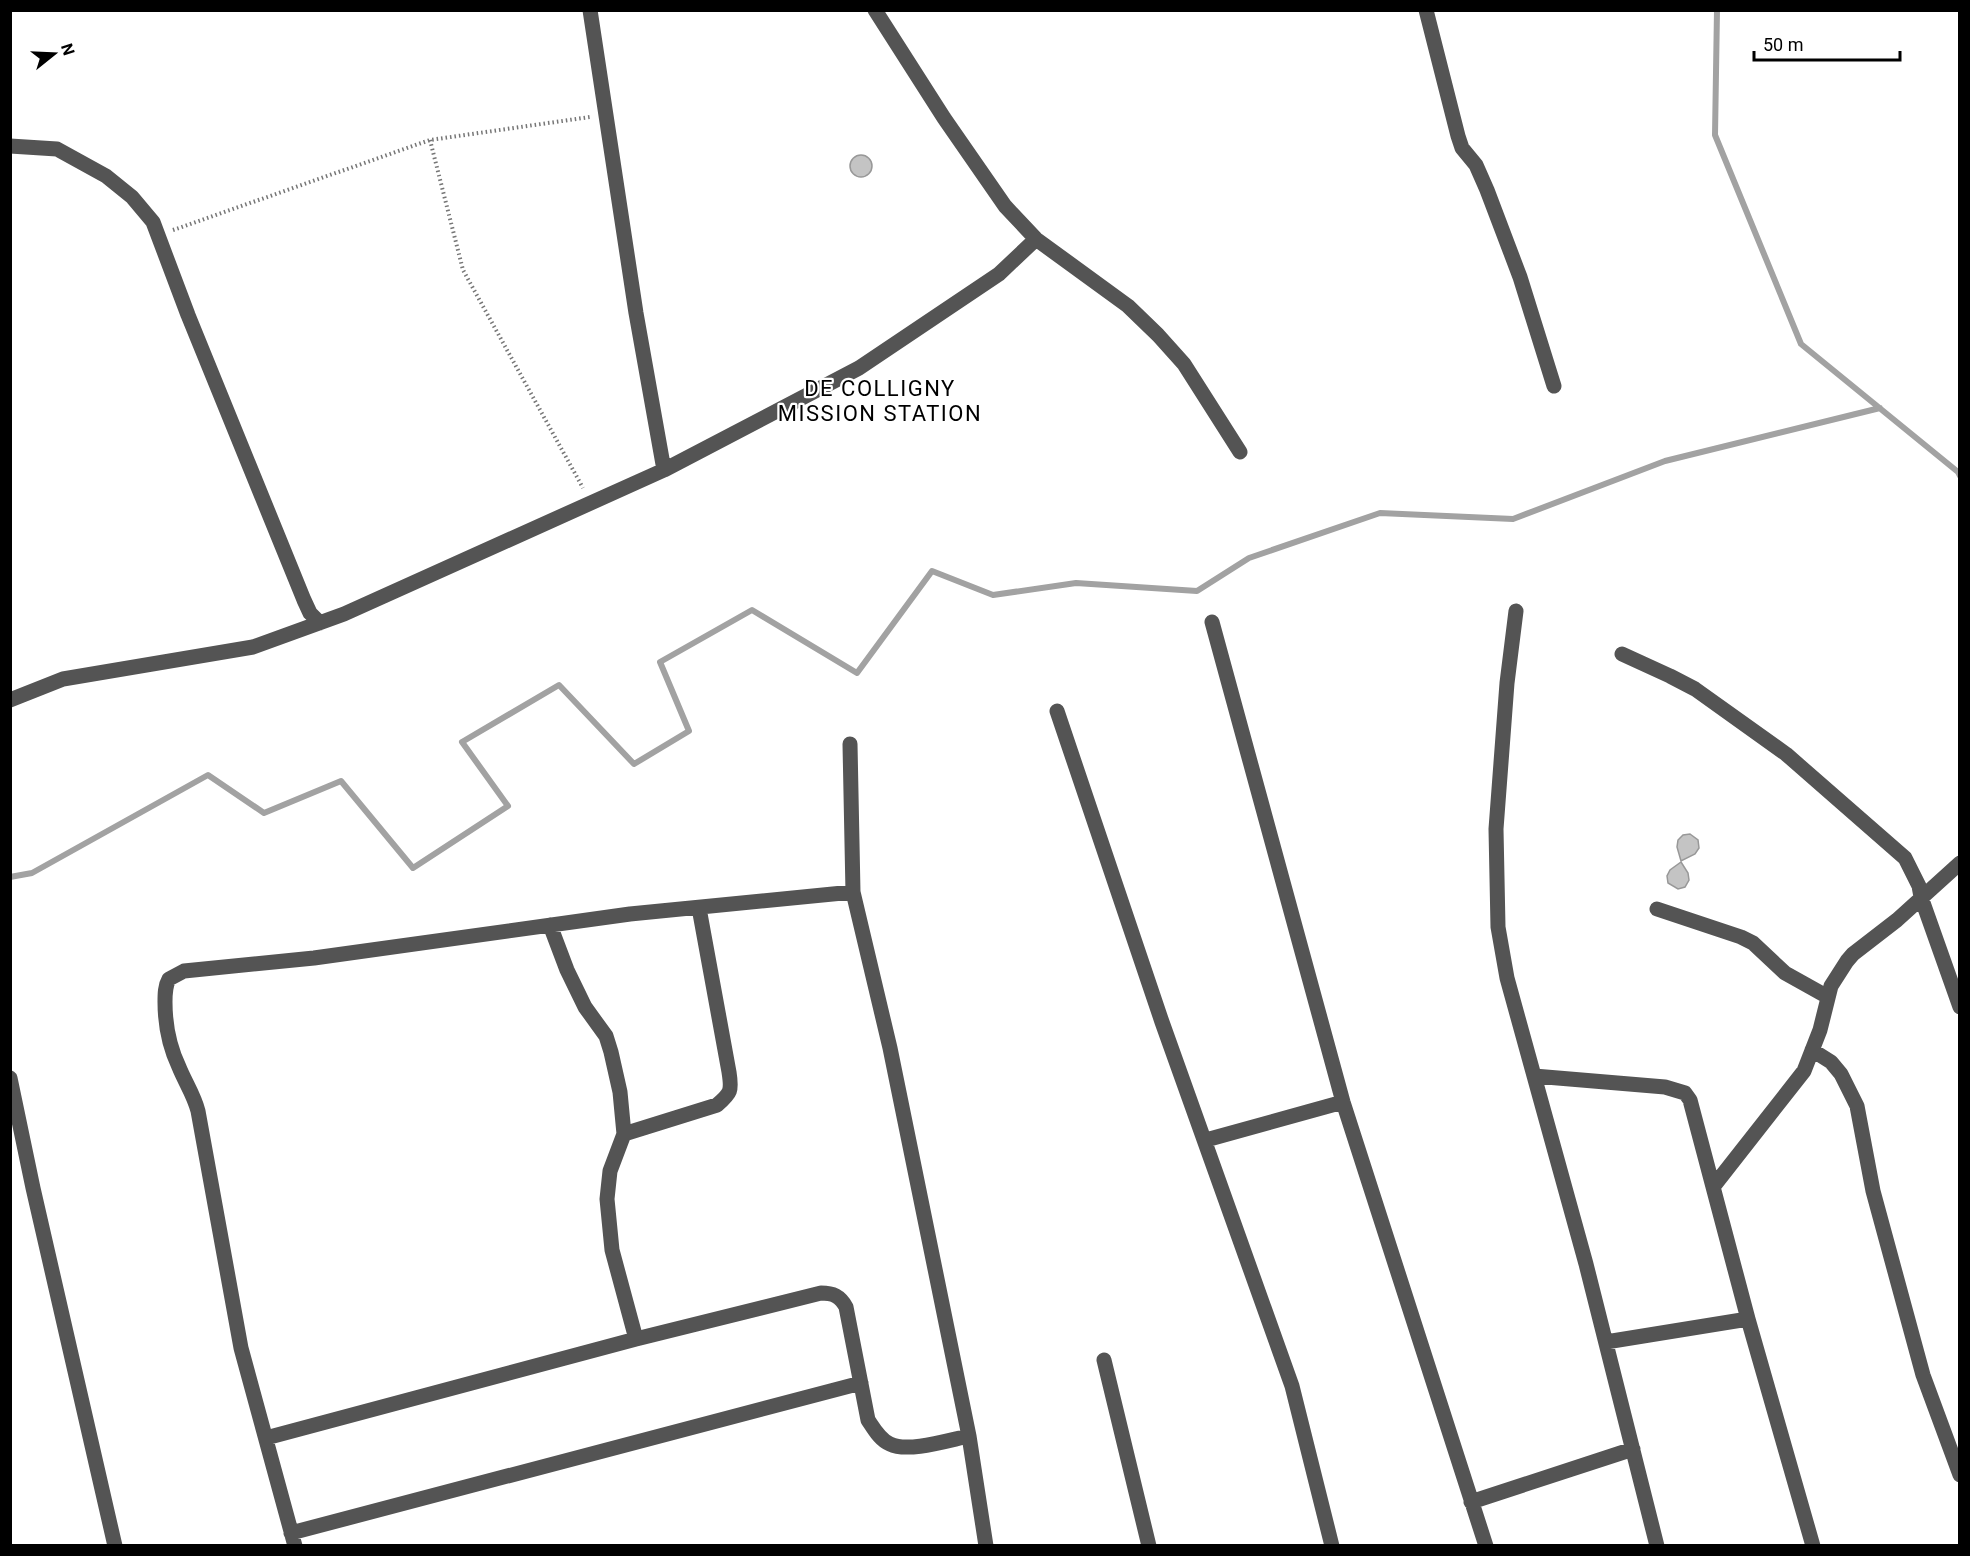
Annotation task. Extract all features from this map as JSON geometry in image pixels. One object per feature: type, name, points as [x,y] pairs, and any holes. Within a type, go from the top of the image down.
[{"type":"street","points":[[590,10],[636,313],[664,470]]},
{"type":"street","points":[[875,10],[944,118],[998,196],[1036,239],[1128,306],[1158,336],[1184,364],[1240,452]]},
{"type":"street","points":[[1426,10],[1462,148],[1476,165],[1487,190],[1520,277],[1554,386]]},
{"type":"street","points":[[10,146],[57,149],[106,176],[132,197],[153,222],[188,315],[304,600],[310,613],[320,623]]},
{"type":"street","points":[[10,700],[63,679],[253,647],[344,614],[664,470],[859,368],[999,274],[1036,239]]},
{"type":"street","points":[[1516,611],[1496,830],[1498,927],[1507,978],[1606,1342],[1657,1545]]},
{"type":"street","points":[[1212,621],[1343,1102],[1486,1545]]},
{"type":"street","points":[[1622,654],[1695,689],[1785,754],[1905,858],[1919,886],[1959,1007]]},
{"type":"street","points":[[1057,711],[1162,1022],[1292,1386],[1332,1545]]},
{"type":"street","points":[[850,744],[853,892],[890,1048],[969,1436],[986,1545]]},
{"type":"street","points":[[1713,1187],[1804,1071],[1820,1030],[1831,986],[1853,954],[1897,920],[1959,863]]},
{"type":"street","points":[[853,892],[630,914],[314,958],[184,971],[167,982],[165,1021],[178,1066],[190,1088],[198,1111],[241,1348],[293,1539],[861,1383]]},
{"type":"street","points":[[624,1134],[717,1105],[729,1094],[731,1086],[729,1072],[699,908]]},
{"type":"street","points":[[1658,909],[1753,943],[1785,973],[1828,997]]},
{"type":"street","points":[[549,925],[585,1007],[602,1029],[611,1052],[620,1092],[624,1134],[610,1171],[607,1199],[612,1250],[636,1339]]},
{"type":"street","points":[[1812,1050],[1831,1062],[1841,1074],[1857,1106],[1873,1191],[1923,1375],[1959,1475]]},
{"type":"street","points":[[1534,1076],[1665,1087],[1685,1093],[1694,1112],[1748,1319],[1813,1545]]},
{"type":"street","points":[[10,1078],[115,1545]]},
{"type":"street","points":[[1206,1140],[1343,1102]]},
{"type":"street","points":[[266,1438],[636,1339],[821,1293],[831,1293],[843,1301],[846,1307],[868,1420],[878,1435],[890,1444],[907,1448],[969,1436]]},
{"type":"street","points":[[1606,1342],[1748,1319]]},
{"type":"street","points":[[1104,1359],[1149,1545]]},
{"type":"street","points":[[1472,1502],[1633,1449]]},
{"type":"path","points":[[158,235],[430,140],[606,115]]},
{"type":"path","points":[[430,140],[463,270],[591,503]]},
{"type":"building","points":[[861,155],[869,158],[872,166],[869,174],[861,177],[853,174],[850,166],[853,158]]},
{"type":"building","points":[[1690,834],[1698,840],[1699,848],[1695,854],[1681,861],[1677,847],[1678,840],[1683,835]]},
{"type":"building","points":[[1681,862],[1688,873],[1689,880],[1685,887],[1678,889],[1668,883],[1667,876],[1670,870]]},
{"type":"waterway","points":[[1717,10],[1715,135],[1801,344],[1958,472],[1960,476]]},
{"type":"waterway","points":[[10,877],[32,873],[208,775],[264,813],[341,781],[413,868],[508,806],[462,742],[559,685],[634,764],[689,731],[660,662],[752,610],[857,673],[932,571],[993,595],[1076,583],[1197,591],[1249,558],[1380,513],[1513,519],[1665,461],[1880,408]]},
{"type":"district","name":"DE COLLIGNY MISSION STATION","points":[[880,401]]}]
